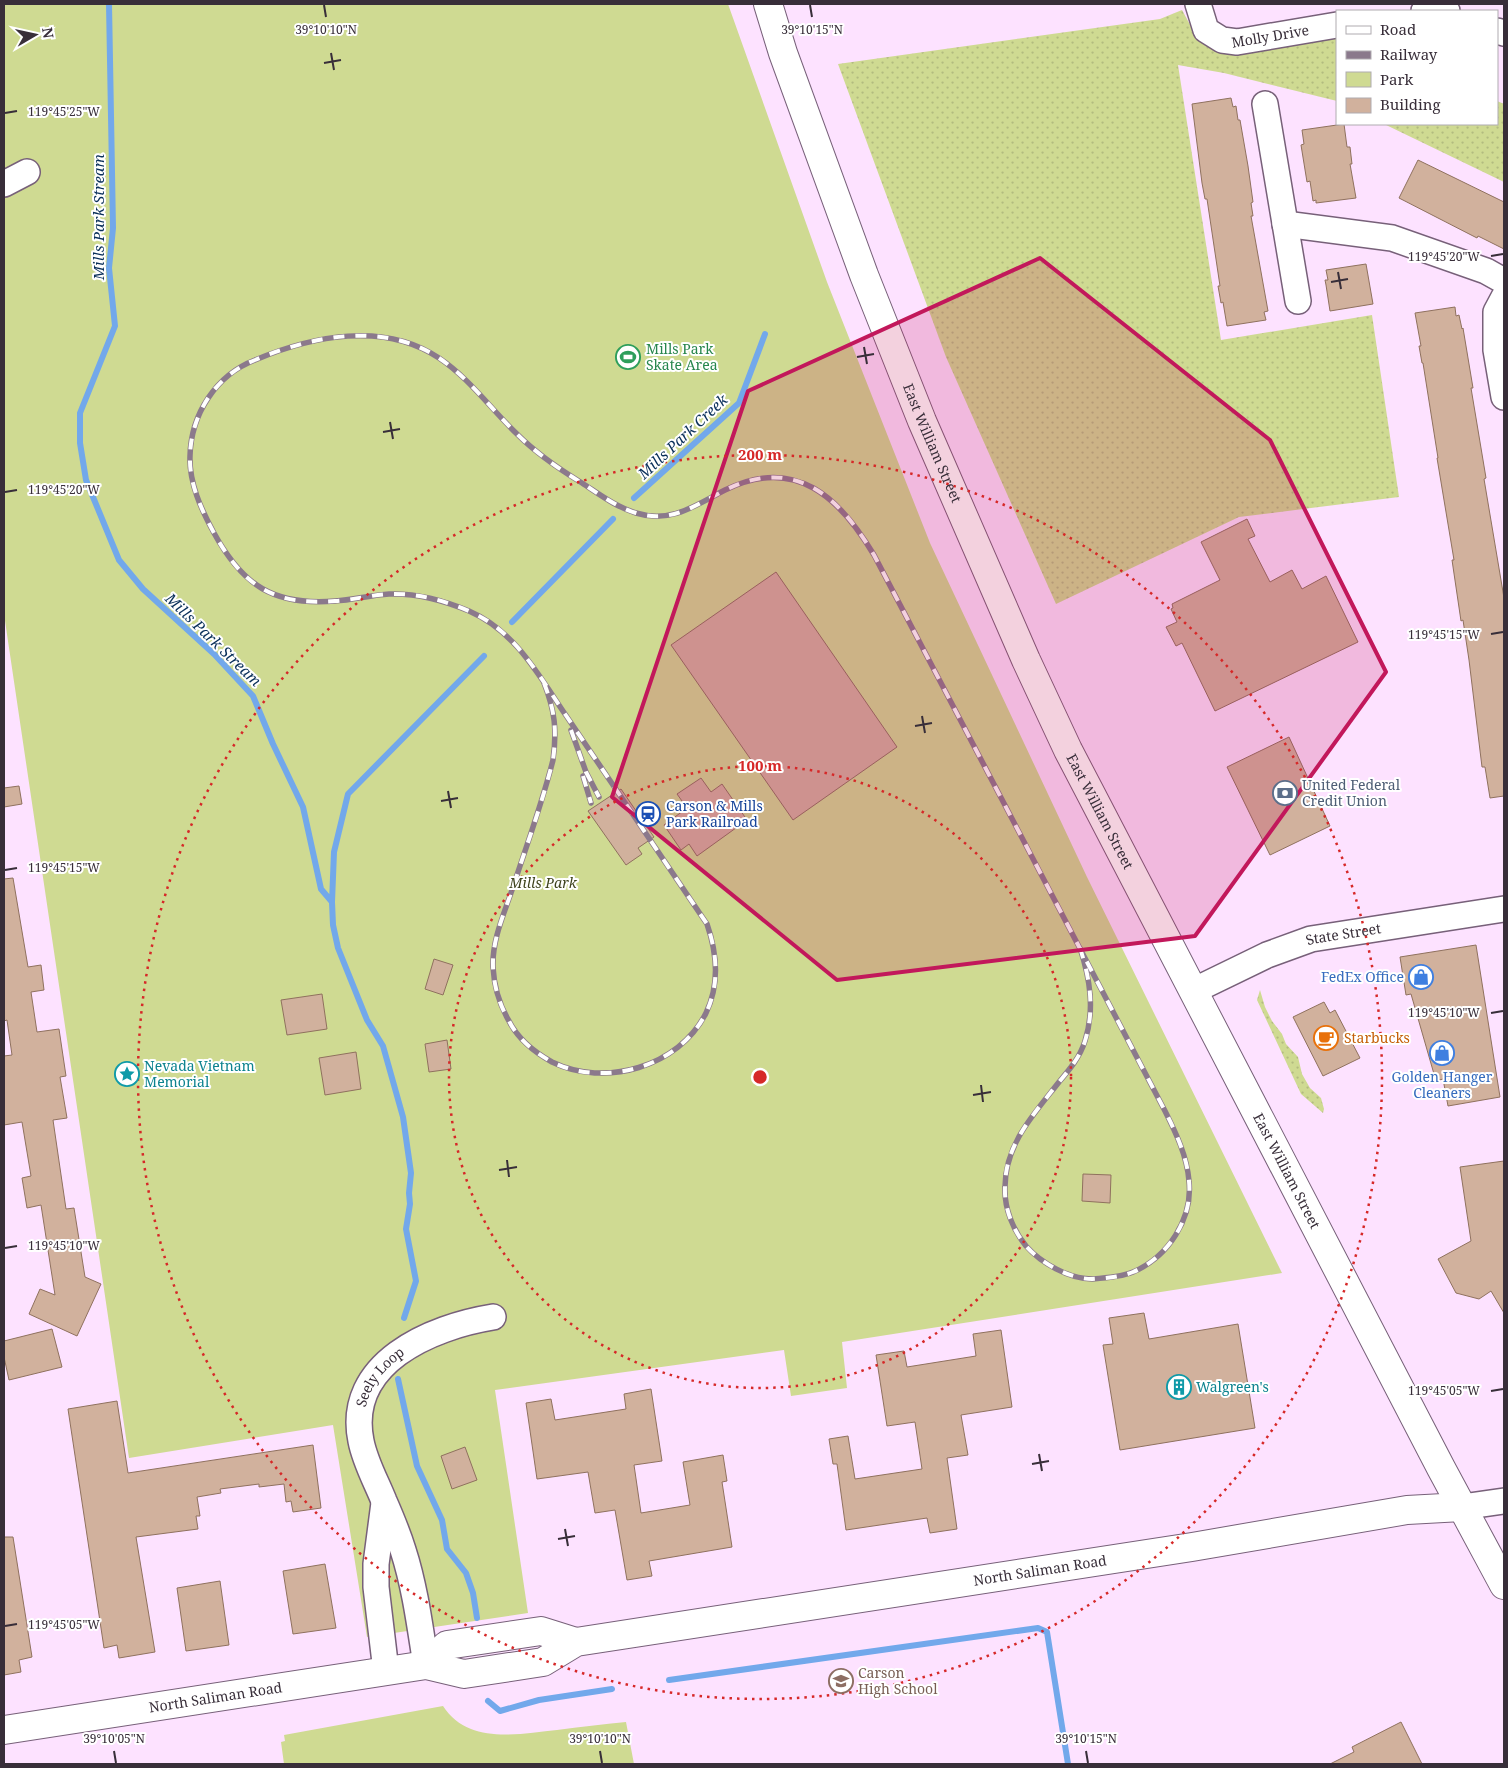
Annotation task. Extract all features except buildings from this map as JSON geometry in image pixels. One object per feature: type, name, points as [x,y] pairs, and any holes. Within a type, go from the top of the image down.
[{"type":"main road","name":"East William Street","points":[[768,4],[783,53],[864,275],[922,421],[1002,606],[1068,750],[1504,1585]]},
{"type":"main road","name":"North Saliman Road","points":[[4,1730],[426,1665],[464,1674],[544,1662],[576,1642],[1192,1547],[1407,1510],[1462,1507]]},
{"type":"street","name":"Molly Drive","points":[[1198,4],[1206,30],[1222,40],[1237,42],[1336,26]]},
{"type":"street","points":[[1266,104],[1298,301]]},
{"type":"street","points":[[4,184],[27,172]]},
{"type":"street","points":[[1286,224],[1392,238],[1486,271],[1504,281]]},
{"type":"street","points":[[1504,297],[1496,312],[1496,350],[1504,397]]},
{"type":"street","name":"State Street","points":[[1193,991],[1267,955],[1311,939],[1504,909]]},
{"type":"street","name":"Seely Loop","points":[[426,1665],[410,1575],[403,1548],[362,1447],[359,1431],[360,1410],[371,1381],[383,1364],[415,1342],[434,1334],[493,1317]]},
{"type":"street","points":[[384,1500],[376,1564],[376,1587],[386,1671]]},
{"type":"street","name":"North Saliman Road","points":[[1462,1507],[1504,1500]]},
{"type":"highlighted area","points":[[1040,258],[1270,440],[1386,672],[1195,936],[837,980],[612,797],[748,391]]},
{"type":"green space","name":"Mills Park","points":[[4,4],[728,4],[827,282],[930,543],[1087,877],[1282,1273],[842,1342],[847,1388],[791,1396],[784,1350],[495,1390],[528,1613],[367,1637],[333,1425],[129,1458],[4,614]]},
{"type":"green space","points":[[1182,10],[1194,32],[1212,45],[1336,35],[1336,101],[1224,73],[1178,65],[1221,340],[1372,315],[1399,497],[1239,517],[1056,604],[946,357],[838,64],[1160,19]]},
{"type":"green space","points":[[1498,101],[1504,104],[1504,182],[1386,125],[1498,125]]},
{"type":"green space","points":[[1260,990],[1272,1021],[1282,1034],[1286,1044],[1298,1057],[1302,1074],[1310,1088],[1321,1098],[1324,1109],[1323,1113],[1301,1094],[1257,1000]]},
{"type":"green space","points":[[443,1706],[453,1718],[466,1727],[480,1732],[495,1734],[526,1733],[626,1722],[634,1764],[284,1764],[281,1742],[285,1741],[284,1735]]},
{"type":"waterway","name":"Mills Park Stream","points":[[109,4],[113,228],[109,268],[115,326],[80,413],[80,443],[86,480],[119,560],[143,589],[214,654],[253,696],[303,807],[321,889],[332,902],[333,925],[338,948],[367,1020],[383,1046],[403,1117],[411,1173],[410,1204],[406,1229],[416,1281],[404,1318]]},
{"type":"waterway","name":"Mills Park Creek","points":[[634,498],[739,403],[765,334]]},
{"type":"waterway","points":[[512,622],[613,519]]},
{"type":"waterway","points":[[332,902],[334,852],[348,794],[484,656]]},
{"type":"waterway","points":[[398,1379],[417,1466],[442,1520],[447,1549],[466,1573],[473,1593],[477,1618]]},
{"type":"waterway","points":[[669,1680],[1038,1628],[1047,1632],[1068,1764]]},
{"type":"waterway","points":[[488,1701],[500,1711],[539,1700],[612,1689]]},
{"type":"railway","points":[[544,683],[551,703],[554,721],[553,760],[539,809],[496,937],[493,957],[496,988],[502,1008],[517,1034],[539,1054],[552,1062],[573,1070],[595,1073],[639,1068],[659,1059],[678,1047],[694,1032],[706,1013],[713,991],[716,969],[713,946],[707,924],[535,669],[500,630],[469,611],[420,596],[389,594],[335,601],[313,602],[294,600],[262,589],[237,567],[225,551],[205,515],[197,496],[190,466],[191,440],[195,425],[208,398],[218,386],[241,367],[300,344],[348,336],[372,336],[395,339],[418,346],[439,358],[470,384],[517,434],[540,454],[601,496],[636,513],[649,516],[672,515],[750,480],[773,477],[794,480],[813,488],[831,500],[861,534],[874,555],[1165,1111],[1177,1136],[1188,1172],[1189,1195],[1187,1209],[1176,1235],[1157,1257],[1133,1272],[1108,1278],[1092,1279],[1074,1276],[1056,1269],[1032,1252],[1021,1240],[1013,1226],[1005,1195],[1006,1171],[1015,1143],[1031,1118],[1074,1063],[1085,1041],[1090,1017],[1090,994],[1089,983],[1086,971],[1083,960],[1080,948]]},
{"type":"railway","points":[[571,730],[586,772],[599,797]]},
{"type":"railway","points":[[583,776],[591,803]]},
{"type":"place","name":"Mills Park Skate Area","points":[[628,357]]},
{"type":"place","name":"United Federal Credit Union","points":[[1285,793]]},
{"type":"place","name":"Carson & Mills Park Railroad","points":[[648,814]]},
{"type":"place","name":"FedEx Office","points":[[1421,977]]},
{"type":"place","name":"Starbucks","points":[[1326,1038]]},
{"type":"place","name":"Golden Hanger Cleaners","points":[[1442,1053]]},
{"type":"place","name":"Nevada Vietnam Memorial","points":[[127,1074]]},
{"type":"place","name":"Walgreen's","points":[[1179,1387]]},
{"type":"place","name":"Carson High School","points":[[841,1681]]}]
